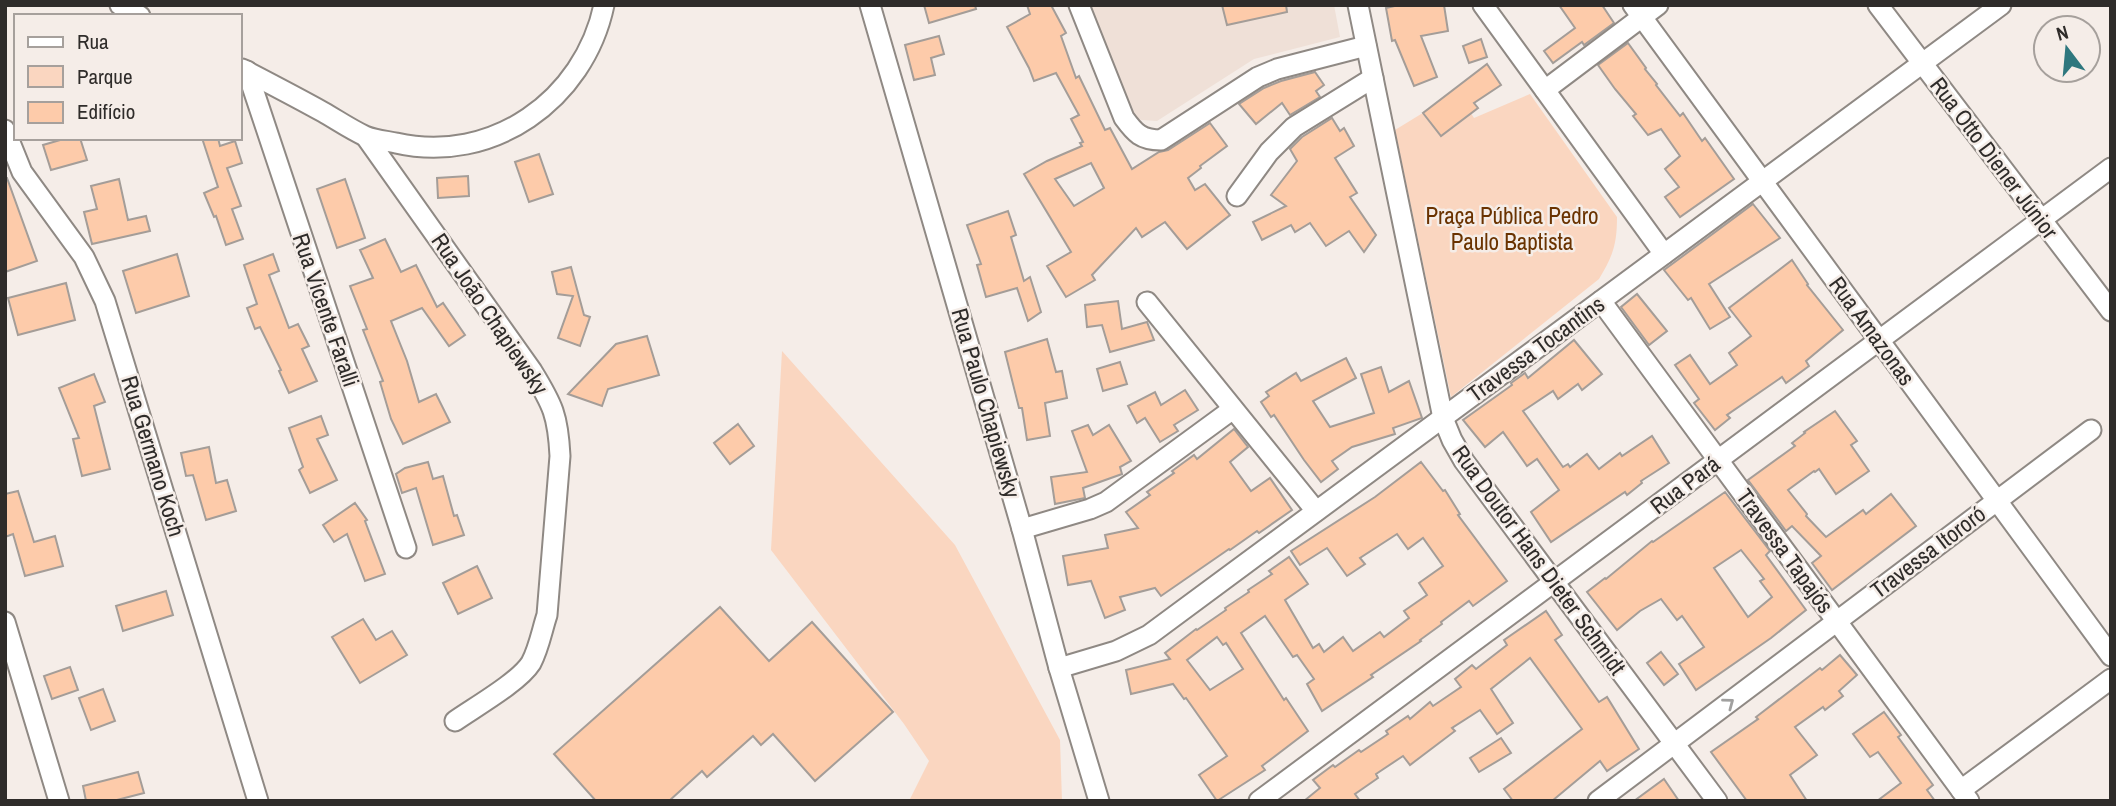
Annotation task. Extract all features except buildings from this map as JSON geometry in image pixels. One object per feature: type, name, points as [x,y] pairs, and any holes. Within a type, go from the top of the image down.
[{"type":"street","points":[[120,5],[136,14]]},
{"type":"street","points":[[243,70],[366,137],[418,148],[458,146],[497,135],[531,118],[557,96],[582,64],[600,24],[604,5]]},
{"type":"street","name":"Rua Paulo Chapiewsky","points":[[870,5],[1099,801]]},
{"type":"street","points":[[1079,5],[1124,118],[1133,130],[1147,140],[1161,140],[1258,78],[1277,69],[1366,46]]},
{"type":"street","name":"Rua Doutor Hans Dieter Schmidt","points":[[1358,5],[1443,418],[1452,440],[1717,801]]},
{"type":"street","points":[[1483,5],[1664,254]]},
{"type":"street","points":[[1545,90],[1637,11],[1658,5]]},
{"type":"street","name":"Rua Otto Diener Júnior","points":[[1878,5],[2111,311]]},
{"type":"street","name":"Travessa Tocantins","points":[[1059,668],[1116,651],[1149,635],[2001,5]]},
{"type":"street","name":"Rua Amazonas","points":[[1637,11],[2111,656]]},
{"type":"street","name":"Rua Vicente Faralli","points":[[243,70],[406,548]]},
{"type":"street","points":[[1237,196],[1269,152],[1294,127],[1373,78]]},
{"type":"street","name":"Rua Germano Koch","points":[[5,131],[22,172],[84,257],[105,301],[258,801]]},
{"type":"street","name":"Rua João Chapiewsky","points":[[366,137],[532,371],[555,412],[559,433],[560,456],[548,601],[540,638],[530,664],[516,679],[455,721]]},
{"type":"street","name":"Rua Pará","points":[[1259,801],[2111,168]]},
{"type":"street","name":"Travessa Tapajós","points":[[1601,301],[1965,795]]},
{"type":"street","points":[[1147,302],[1316,511]]},
{"type":"street","points":[[1022,529],[1106,502],[1233,409]]},
{"type":"street","name":"Travessa Itororó","points":[[1598,801],[2091,430]]},
{"type":"street","points":[[5,622],[59,801]]},
{"type":"street","points":[[1965,795],[2111,679]]},
{"type":"shaded area","points":[[1083,5],[1334,5],[1340,37],[1254,59],[1157,121],[1142,120],[1131,118]]},
{"type":"green space","name":"Praça Pública Pedro Paulo Baptista","points":[[1457,92],[1474,118],[1530,94],[1617,217],[1613,249],[1599,279],[1451,397],[1395,130]]},
{"type":"green space","points":[[782,351],[955,545],[1060,740],[1062,801],[909,801],[929,761],[904,724],[771,550]]}]
